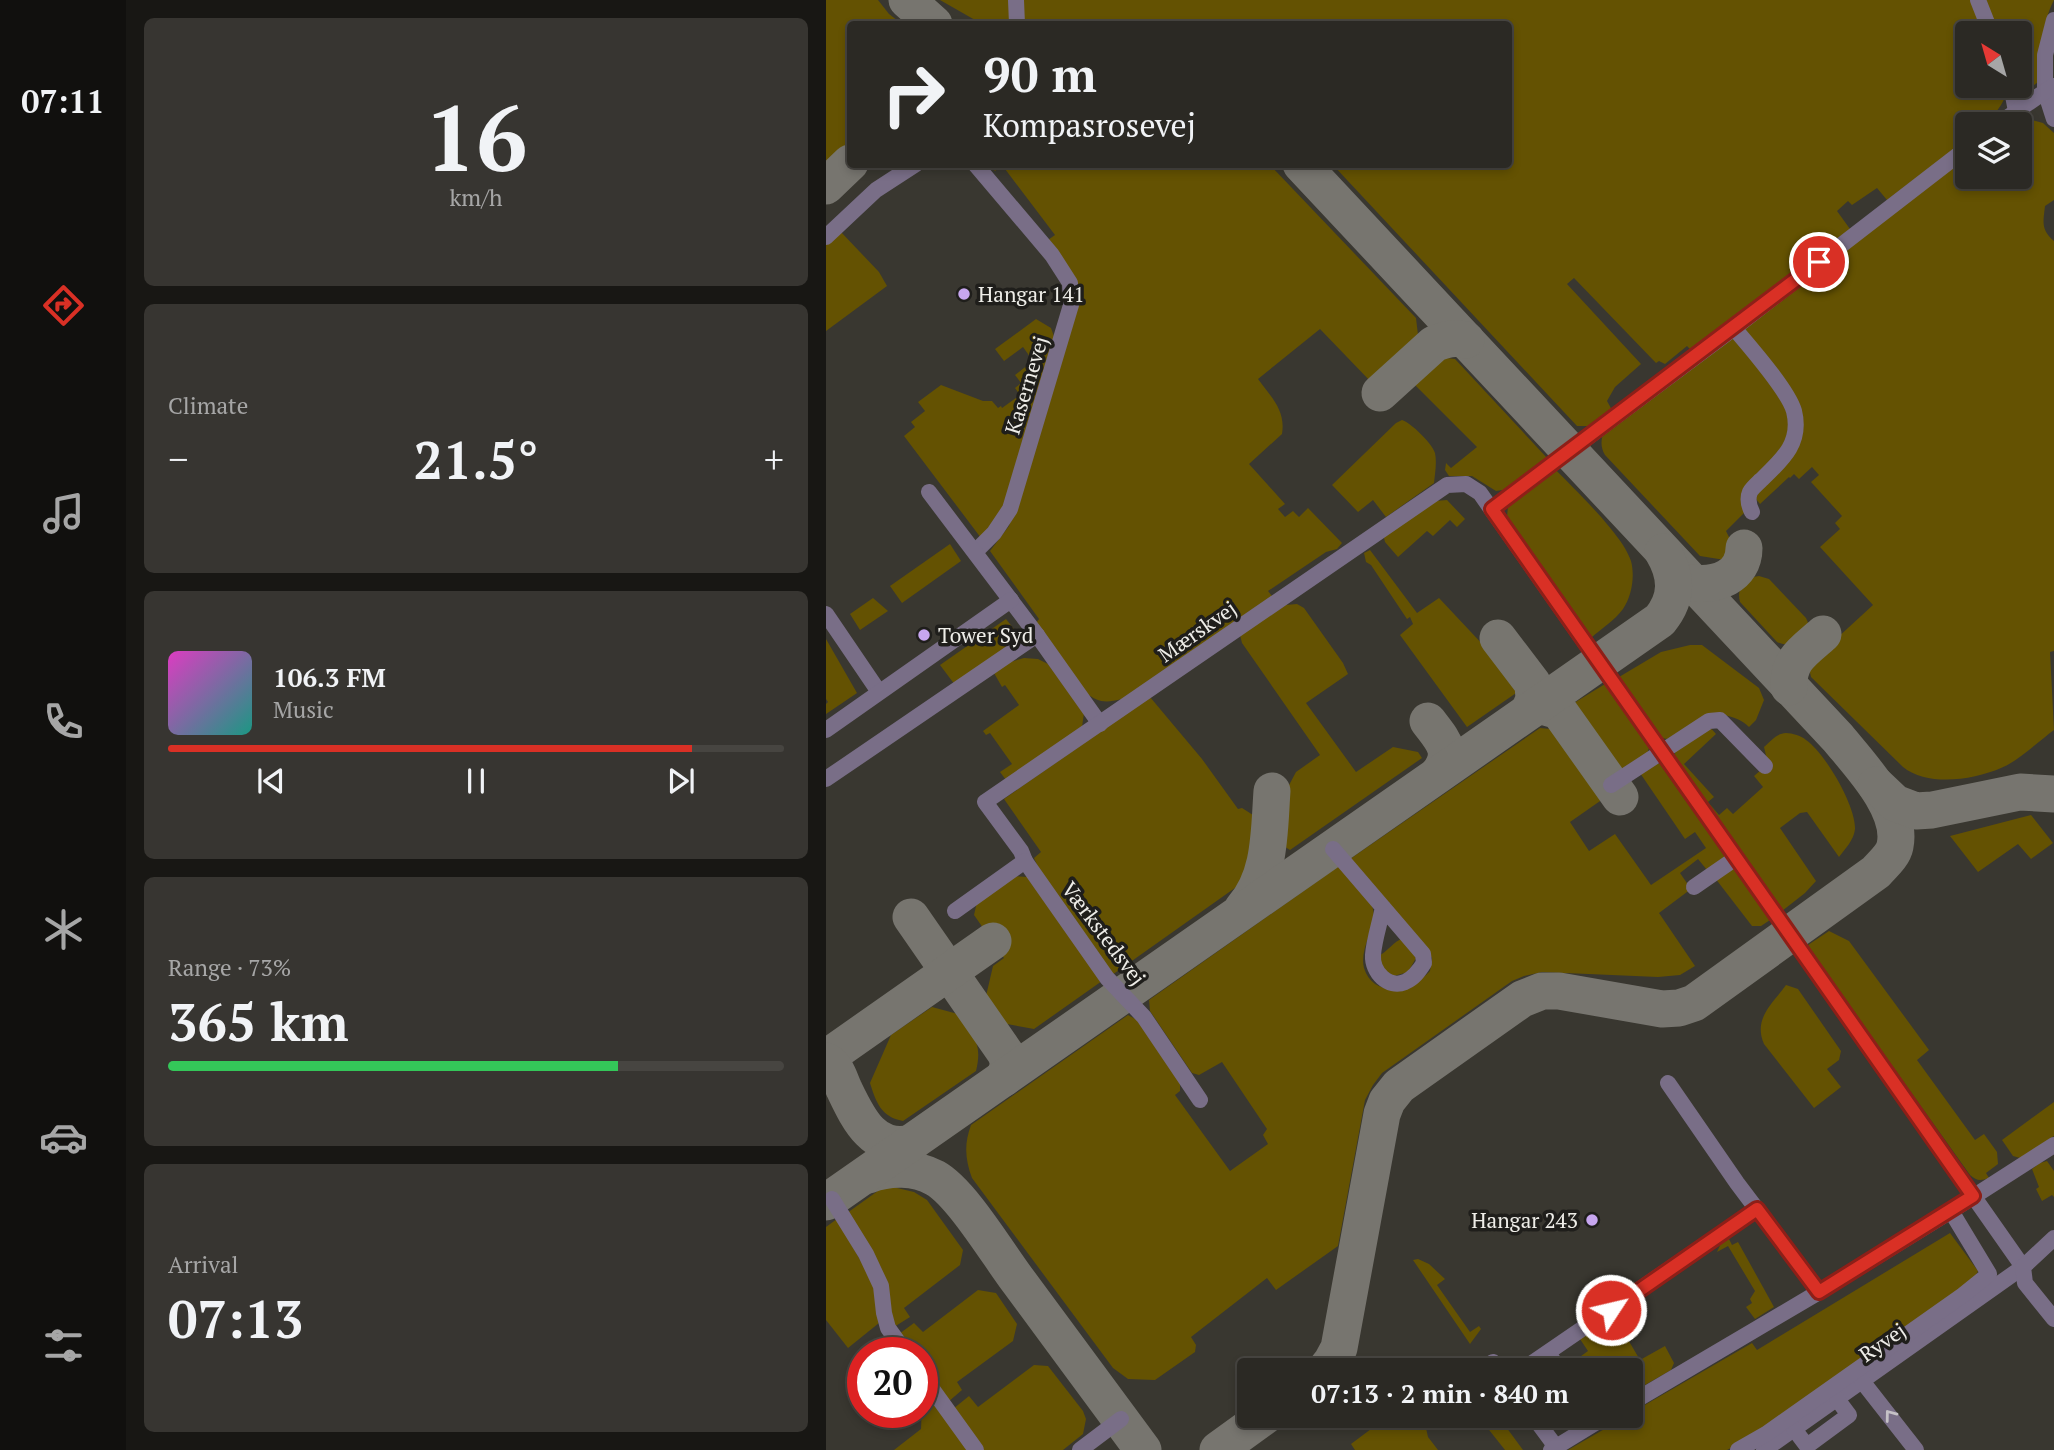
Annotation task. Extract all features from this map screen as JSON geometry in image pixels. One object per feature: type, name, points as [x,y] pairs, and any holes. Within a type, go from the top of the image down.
[{"type":"street","points":[[1016,0],[1017,21]]},
{"type":"street","points":[[1978,0],[1986,21]]},
{"type":"street","points":[[2054,20],[2045,55],[2054,119]]},
{"type":"street","points":[[2013,98],[2016,111],[2050,88]]},
{"type":"street","points":[[1492,509],[1734,328],[1955,157]]},
{"type":"street","points":[[826,237],[876,190],[910,168]]},
{"type":"street","name":"Kasernevej","points":[[975,552],[994,533],[1010,509],[1071,305],[1070,283],[1052,256],[978,168]]},
{"type":"street","points":[[1734,328],[1784,393],[1793,407],[1796,419],[1796,433],[1791,447],[1750,491],[1748,502],[1752,512]]},
{"type":"street","name":"Mærskvej","points":[[1025,861],[1021,851],[985,802],[1447,485],[1466,484],[1480,493],[1492,509],[1973,1196],[2054,1319]]},
{"type":"street","points":[[929,492],[1100,724]]},
{"type":"street","points":[[826,730],[1011,600]]},
{"type":"street","points":[[826,614],[879,692]]},
{"type":"street","points":[[826,779],[1037,635]]},
{"type":"street","points":[[1611,785],[1709,721],[1720,720],[1765,766]]},
{"type":"street","points":[[1333,849],[1383,907]]},
{"type":"street","points":[[1694,887],[1736,858]]},
{"type":"street","points":[[955,911],[1025,861]]},
{"type":"street","name":"Værkstedsvej","points":[[1025,861],[1107,978],[1144,1017],[1200,1100]]},
{"type":"street","points":[[1668,1083],[1819,1292]]},
{"type":"street","points":[[1643,1396],[1819,1292],[2054,1145]]},
{"type":"street","points":[[832,1199],[866,1254],[881,1286],[884,1313],[888,1328],[894,1337]]},
{"type":"street","points":[[1540,1358],[1757,1209]]},
{"type":"street","points":[[1738,1450],[1766,1434],[1989,1274],[1951,1210]]},
{"type":"street","points":[[2022,1270],[2054,1226]]},
{"type":"street","points":[[2022,1270],[2054,1238]]},
{"type":"street","name":"Ryvej","points":[[1764,1450],[2022,1270]]},
{"type":"street","points":[[1548,1353],[1552,1358]]},
{"type":"street","points":[[1863,1381],[1916,1450]]},
{"type":"street","points":[[938,1397],[976,1450]]},
{"type":"street","points":[[1080,1450],[1121,1419]]},
{"type":"street","points":[[1541,1428],[1554,1449],[1585,1428]]},
{"type":"shaded area","points":[[826,0],[878,0],[898,21],[847,21],[847,144],[826,163]]},
{"type":"shaded area","points":[[940,0],[1012,0],[1013,21],[977,21]]},
{"type":"shaded area","points":[[1018,0],[1975,0],[1983,21],[1955,21],[1955,98],[2005,98],[1996,112],[1955,112],[1955,148],[1887,200],[1877,188],[1852,205],[1848,201],[1837,211],[1850,229],[1690,349],[1687,346],[1665,364],[1659,361],[1656,363],[1574,278],[1567,284],[1641,364],[1615,387],[1607,401],[1612,410],[1590,426],[1577,426],[1336,168],[1512,168],[1512,21],[1020,21]]},
{"type":"shaded area","points":[[1983,0],[2054,0],[2044,30],[2038,82],[2032,87],[2032,21],[1991,21]]},
{"type":"shaded area","points":[[2032,120],[2043,123],[2054,133],[2054,200],[2045,206],[2044,222],[2045,230],[2054,241],[2054,651],[2050,652],[2054,730],[2007,765],[1964,778],[1938,779],[1913,773],[1903,767],[1811,677],[1811,662],[1873,605],[1820,547],[1840,529],[1835,523],[1842,516],[1811,482],[1819,475],[1812,467],[1799,479],[1794,474],[1789,477],[1760,504],[1756,499],[1753,502],[1800,427],[1745,329],[1745,324],[1955,163],[1955,189],[2032,189]]},
{"type":"shaded area","points":[[1004,168],[1273,168],[1416,318],[1418,335],[1411,348],[1372,383],[1320,329],[1258,379],[1280,411],[1283,425],[1282,434],[1249,464],[1285,504],[1278,509],[1285,517],[1293,511],[1299,517],[1308,508],[1342,543],[1337,549],[1326,552],[1268,591],[1272,596],[1122,699],[1116,700],[1098,700],[1085,692],[1036,623],[1039,619],[990,551],[1009,526],[1075,312],[1048,240],[1055,235]]},
{"type":"shaded area","points":[[840,231],[879,272],[887,286],[826,331],[826,243]]},
{"type":"shaded area","points":[[1036,319],[1051,328],[1056,342],[1006,507],[981,538],[904,436],[915,427],[911,422],[925,411],[918,402],[941,385],[983,401],[992,401],[998,408],[1020,395],[1015,388],[1021,383],[1015,375],[1033,361],[1023,347],[1004,361],[995,349]]},
{"type":"shaded area","points":[[1734,334],[1783,399],[1791,423],[1787,442],[1745,512],[1726,531],[1732,543],[1730,556],[1725,560],[1700,556],[1605,455],[1602,443],[1604,430]]},
{"type":"shaded area","points":[[1438,357],[1455,359],[1548,459],[1503,490],[1496,491],[1472,476],[1449,476],[1445,470],[1446,463],[1451,468],[1477,447],[1416,386],[1415,372],[1421,365]]},
{"type":"shaded area","points":[[1402,420],[1421,434],[1433,449],[1436,460],[1434,483],[1386,517],[1373,500],[1358,512],[1332,485]]},
{"type":"shaded area","points":[[1555,469],[1609,526],[1631,561],[1632,586],[1626,604],[1616,617],[1591,638],[1507,517],[1508,506]]},
{"type":"shaded area","points":[[1447,500],[1465,519],[1457,527],[1450,520],[1433,536],[1427,531],[1398,557],[1385,542],[1386,535],[1436,501]]},
{"type":"shaded area","points":[[950,544],[961,561],[902,603],[890,586]]},
{"type":"shaded area","points":[[1370,550],[1417,613],[1439,598],[1485,647],[1519,691],[1467,727],[1400,635],[1413,624],[1371,565],[1366,562],[1364,553]]},
{"type":"shaded area","points":[[1759,576],[1769,579],[1806,618],[1808,631],[1802,640],[1790,644],[1777,642],[1740,602],[1739,592],[1743,584]]},
{"type":"shaded area","points":[[873,598],[888,611],[860,630],[850,614]]},
{"type":"shaded area","points":[[1297,604],[1304,608],[1348,674],[1306,703],[1356,772],[1393,747],[1418,752],[1422,758],[1290,850],[1282,845],[1288,787],[1296,772],[1320,755],[1242,643],[1240,635],[1286,605]]},
{"type":"shaded area","points":[[1006,619],[1021,638],[955,685],[940,665]]},
{"type":"shaded area","points":[[826,639],[857,693],[826,714],[828,702]]},
{"type":"shaded area","points":[[1702,645],[1759,688],[1764,700],[1756,720],[1749,727],[1729,716],[1717,714],[1697,721],[1667,739],[1662,738],[1619,677],[1661,652]]},
{"type":"shaded area","points":[[1024,658],[1038,659],[1048,664],[1084,713],[1082,727],[1006,780],[1000,772],[1012,764],[990,733],[986,735],[983,731],[1019,705],[1005,685],[1002,687],[994,673],[1007,663]]},
{"type":"shaded area","points":[[1605,684],[1649,748],[1646,757],[1623,772],[1574,703]]},
{"type":"shaded area","points":[[1150,697],[1202,759],[1238,809],[1242,808],[1253,815],[1249,869],[1242,883],[1112,975],[1039,869],[1034,858],[1041,852],[1004,799]]},
{"type":"shaded area","points":[[1708,725],[1716,734],[1684,764],[1714,797],[1708,802],[1719,815],[1727,808],[1733,814],[1763,787],[1754,776],[1768,764],[1764,747],[1783,733],[1802,737],[1814,747],[1845,794],[1855,829],[1849,844],[1839,857],[1807,812],[1800,813],[1780,828],[1816,881],[1782,911],[1674,755],[1679,745]]},
{"type":"shaded area","points":[[1540,728],[1550,729],[1603,799],[1570,822],[1589,851],[1615,834],[1651,885],[1706,848],[1695,832],[1685,839],[1640,773],[1653,763],[1660,764],[1726,858],[1707,870],[1698,859],[1680,873],[1691,889],[1659,913],[1695,966],[1680,975],[1658,977],[1542,972],[1524,976],[1512,981],[1382,1073],[1365,1100],[1338,1246],[1276,1290],[1267,1278],[1191,1337],[1196,1345],[1195,1352],[1155,1380],[1128,1379],[1113,1368],[972,1178],[966,1152],[971,1125],[1128,1015],[1137,1020],[1180,1083],[1180,1091],[1175,1095],[1230,1171],[1268,1144],[1263,1135],[1267,1129],[1222,1062],[1199,1075],[1192,1073],[1150,1011],[1149,1000],[1339,866],[1373,909],[1373,923],[1363,960],[1369,978],[1376,985],[1394,989],[1423,978],[1430,971],[1432,958],[1350,859]]},
{"type":"shaded area","points":[[2031,815],[2053,843],[2031,859],[2018,844],[1978,872],[1950,836]]},
{"type":"shaded area","points":[[1735,868],[1770,920],[1761,926],[1752,926],[1715,878]]},
{"type":"shaded area","points":[[1013,876],[1027,877],[1102,981],[1034,1029],[1007,1024],[986,996],[993,966],[1004,958],[974,915],[977,902]]},
{"type":"shaded area","points":[[1829,931],[1849,941],[1929,1050],[1917,1060],[1975,1140],[1984,1134],[1997,1152],[1998,1164],[1986,1173],[1989,1178],[1979,1180],[1970,1175],[1808,948],[1808,945]]},
{"type":"shaded area","points":[[1404,938],[1416,958],[1408,972],[1394,976],[1384,970],[1378,956]]},
{"type":"shaded area","points":[[1786,985],[1798,989],[1841,1051],[1839,1060],[1827,1069],[1841,1087],[1814,1108],[1764,1044],[1761,1035],[1762,1019]]},
{"type":"shaded area","points":[[932,1007],[958,1014],[977,1046],[976,1071],[903,1121],[896,1119],[880,1108],[870,1083],[891,1035]]},
{"type":"shaded area","points":[[2054,1102],[2054,1136],[2020,1158],[2013,1156],[2002,1140]]},
{"type":"shaded area","points":[[2047,1161],[2054,1171],[2054,1197],[2052,1195],[2042,1201],[2036,1189],[2039,1187],[2032,1169]]},
{"type":"shaded area","points":[[893,1187],[914,1192],[927,1200],[963,1250],[960,1265],[904,1308],[910,1317],[894,1327],[847,1213],[882,1188]]},
{"type":"shaded area","points":[[837,1219],[876,1288],[879,1323],[862,1337],[847,1337],[847,1347],[826,1320],[826,1227]]},
{"type":"shaded area","points":[[1950,1233],[1978,1271],[1974,1279],[1756,1435],[1727,1450],[1568,1450],[1606,1428],[1643,1428],[1643,1406],[1752,1343],[1757,1350]]},
{"type":"shaded area","points":[[1728,1237],[1732,1245],[1738,1242],[1774,1307],[1755,1319],[1746,1307],[1752,1303],[1750,1299],[1755,1291],[1728,1246],[1717,1252],[1722,1241]]},
{"type":"shaded area","points":[[1418,1259],[1429,1264],[1445,1279],[1437,1285],[1470,1332],[1479,1326],[1481,1329],[1470,1344],[1413,1260]]},
{"type":"shaded area","points":[[978,1290],[996,1293],[1017,1324],[1013,1341],[957,1382],[962,1390],[948,1402],[938,1388],[938,1337],[901,1337],[899,1334],[914,1323],[923,1332]]},
{"type":"shaded area","points":[[1613,1314],[1639,1358],[1578,1358],[1588,1351],[1580,1339]]},
{"type":"shaded area","points":[[1665,1346],[1674,1363],[1671,1370],[1643,1386],[1643,1358]]},
{"type":"shaded area","points":[[1034,1365],[1048,1366],[1083,1411],[1086,1419],[1083,1434],[1063,1450],[982,1450],[953,1409],[969,1396],[978,1407]]},
{"type":"shaded area","points":[[938,1403],[971,1450],[894,1450],[921,1429],[938,1428]]},
{"type":"shaded area","points":[[1372,1428],[1426,1428],[1428,1437],[1438,1450],[1355,1450],[1351,1444]]},
{"type":"shaded area","points":[[1488,1428],[1507,1428],[1523,1450],[1505,1450]]},
{"type":"taxiway","points":[[907,0],[931,21]]},
{"type":"taxiway","points":[[826,186],[847,166]]},
{"type":"taxiway","points":[[1305,168],[1838,738],[1878,788],[1893,817],[1896,832],[1894,850],[1876,872],[1694,1003],[1679,1008],[1662,1009],[1559,991],[1542,991],[1522,999],[1399,1086],[1387,1101],[1382,1114],[1339,1348],[1334,1358]]},
{"type":"taxiway","points":[[1380,393],[1434,344],[1450,339],[1466,340]]},
{"type":"taxiway","points":[[1692,583],[1710,583],[1727,578],[1739,566],[1744,548]]},
{"type":"taxiway","points":[[826,1202],[1660,620],[1670,603],[1674,587],[1671,570],[1663,552]]},
{"type":"taxiway","points":[[1789,687],[1794,662],[1823,634]]},
{"type":"taxiway","points":[[1498,638],[1533,684],[1534,699],[1529,711]]},
{"type":"taxiway","points":[[1533,708],[1542,706],[1559,711],[1620,797]]},
{"type":"taxiway","points":[[1428,721],[1445,746],[1446,758],[1439,773]]},
{"type":"taxiway","points":[[1876,785],[1895,803],[1916,811],[2020,792],[2054,794]]},
{"type":"taxiway","points":[[1243,908],[1264,868],[1272,791]]},
{"type":"taxiway","points":[[911,917],[1006,1054],[1009,1065],[1004,1078]]},
{"type":"taxiway","points":[[826,1058],[993,941]]},
{"type":"taxiway","points":[[826,1061],[835,1070],[861,1121],[877,1138],[898,1144],[912,1143]]},
{"type":"taxiway","points":[[868,1175],[911,1170],[927,1174],[946,1186],[980,1226],[1143,1450]]},
{"type":"taxiway","points":[[1218,1450],[1248,1428]]},
{"type":"place","name":"Hangar 141","points":[[964,294]]},
{"type":"place","name":"Tower Syd","points":[[924,635]]},
{"type":"place","name":"Hangar 243","points":[[1592,1220]]},
{"type":"route","points":[[1611,1310],[1757,1209],[1819,1292],[1973,1196],[1492,509],[1819,262]]}]
